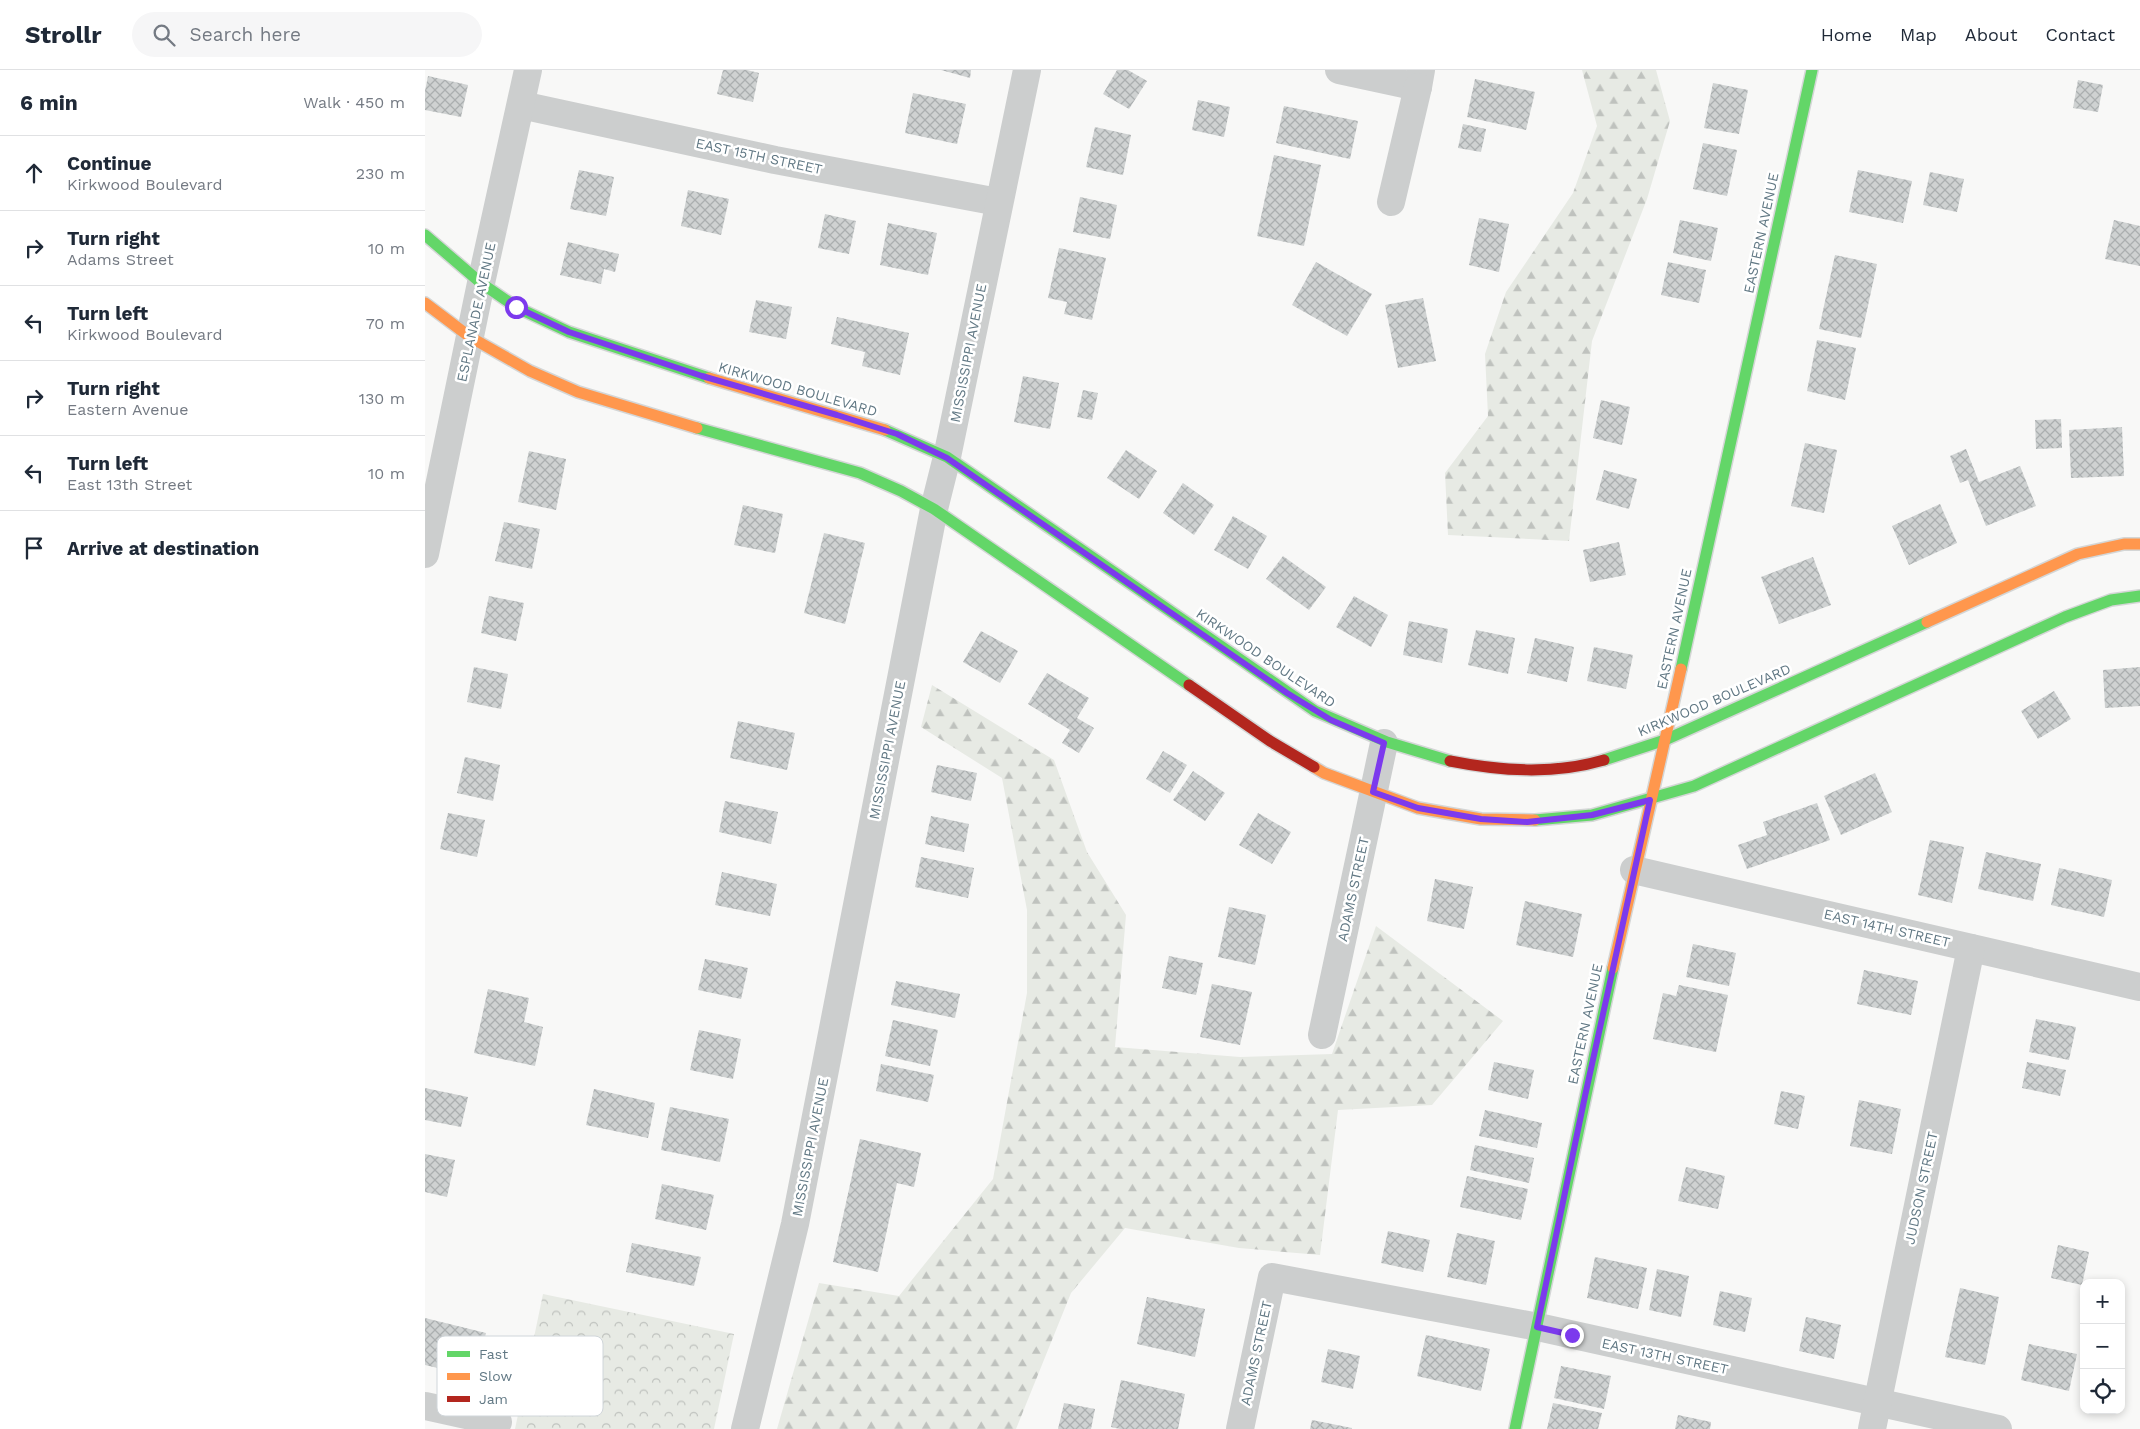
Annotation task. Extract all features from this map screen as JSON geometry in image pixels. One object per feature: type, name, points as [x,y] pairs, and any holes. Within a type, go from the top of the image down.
[{"type":"street","name":"ESPLANADE AVENUE","points":[[425,554],[481,283],[529,70]]},
{"type":"street","name":"MISSISSIPPI AVENUE","points":[[745,1429],[795,1224],[934,509],[947,458],[998,202],[1027,70]]},
{"type":"street","points":[[1339,70],[1420,78],[1391,202]]},
{"type":"street","name":"EASTERN AVENUE","points":[[1515,1429],[1634,870],[1665,740],[1812,70]]},
{"type":"street","name":"EAST 15TH STREET","points":[[521,105],[775,160],[998,202]]},
{"type":"street","name":"KIRKWOOD BOULEVARD","points":[[425,235],[481,283],[516,307],[569,332],[702,376],[897,434],[947,458],[1287,693],[1331,720],[1384,743],[1447,760],[1493,768],[1559,769],[1605,760],[1665,740],[2078,554],[2123,544],[2140,544]]},
{"type":"street","points":[[425,303],[470,338],[531,371],[578,392],[707,431],[860,473],[901,491],[934,509],[1270,741],[1324,773],[1418,808],[1481,819],[1527,822],[1592,815],[1694,786],[2065,617],[2102,602],[2129,596],[2140,596]]},
{"type":"street","name":"ADAMS STREET","points":[[1322,1035],[1384,743]]},
{"type":"street","name":"EAST 14TH STREET","points":[[1634,870],[2140,987]]},
{"type":"street","name":"JUDSON STREET","points":[[1872,1429],[1971,948]]},
{"type":"street","name":"ADAMS STREET","points":[[1240,1429],[1272,1277]]},
{"type":"street","name":"EAST 13TH STREET","points":[[1272,1277],[1537,1327],[1998,1429]]},
{"type":"street","points":[[471,1416],[498,1422]]},
{"type":"green space","points":[[1582,70],[1656,70],[1670,121],[1647,199],[1592,341],[1569,541],[1448,535],[1445,473],[1488,416],[1485,354],[1506,292],[1573,193],[1597,126]]},
{"type":"green space","points":[[932,685],[1054,760],[1087,852],[1126,915],[1115,1047],[1240,1057],[1332,1054],[1376,926],[1503,1021],[1432,1105],[1338,1110],[1320,1255],[1239,1248],[1125,1228],[1071,1293],[1016,1429],[777,1429],[819,1283],[899,1296],[993,1179],[1027,993],[1027,910],[1002,778],[921,727]]},
{"type":"green space","points":[[543,1294],[734,1334],[714,1429],[515,1429],[518,1416],[603,1416],[603,1336],[534,1336]]},
{"type":"building","points":[[723,70],[747,70],[759,73],[753,102],[717,94]]},
{"type":"building","points":[[941,70],[971,70],[970,78]]},
{"type":"building","points":[[1117,70],[1128,70],[1147,81],[1129,109],[1103,94]]},
{"type":"building","points":[[428,76],[468,85],[461,117],[425,110],[425,91]]},
{"type":"building","points":[[1475,79],[1535,92],[1526,130],[1467,117]]},
{"type":"building","points":[[2078,80],[2103,85],[2098,112],[2073,108]]},
{"type":"building","points":[[1713,83],[1748,90],[1739,134],[1704,128]]},
{"type":"building","points":[[913,93],[966,104],[957,144],[905,133]]},
{"type":"building","points":[[1198,100],[1230,107],[1224,137],[1192,130]]},
{"type":"building","points":[[1284,106],[1358,121],[1350,159],[1276,143]]},
{"type":"building","points":[[1463,124],[1486,129],[1481,152],[1458,148]]},
{"type":"building","points":[[1095,127],[1131,135],[1123,175],[1086,167]]},
{"type":"building","points":[[1703,143],[1737,150],[1727,196],[1693,189]]},
{"type":"building","points":[[1274,155],[1321,165],[1304,246],[1257,236]]},
{"type":"building","points":[[579,170],[614,177],[606,216],[570,209]]},
{"type":"building","points":[[1858,170],[1912,181],[1903,223],[1849,212]]},
{"type":"building","points":[[1930,172],[1964,179],[1957,212],[1923,205]]},
{"type":"building","points":[[688,190],[729,199],[721,235],[681,226]]},
{"type":"building","points":[[1080,197],[1117,205],[1110,239],[1073,232]]},
{"type":"building","points":[[825,214],[856,221],[849,254],[818,248]]},
{"type":"building","points":[[1479,218],[1509,224],[1499,272],[1469,265]]},
{"type":"building","points":[[1680,220],[1718,228],[1711,261],[1673,253]]},
{"type":"building","points":[[2114,220],[2140,226],[2140,266],[2105,259]]},
{"type":"building","points":[[888,223],[937,233],[928,275],[880,265]]},
{"type":"building","points":[[568,242],[619,254],[615,272],[604,269],[601,284],[560,275]]},
{"type":"building","points":[[1059,248],[1106,258],[1092,320],[1064,314],[1067,302],[1048,298]]},
{"type":"building","points":[[1835,255],[1877,264],[1861,338],[1819,329]]},
{"type":"building","points":[[1316,262],[1372,294],[1347,336],[1292,305]]},
{"type":"building","points":[[1668,262],[1706,270],[1699,303],[1661,295]]},
{"type":"building","points":[[1423,298],[1436,361],[1398,368],[1385,305]]},
{"type":"building","points":[[756,300],[792,307],[786,339],[749,332]]},
{"type":"building","points":[[837,317],[909,333],[900,375],[862,366],[865,352],[831,344]]},
{"type":"building","points":[[1817,340],[1856,348],[1845,400],[1807,391]]},
{"type":"building","points":[[1023,376],[1059,383],[1050,429],[1014,422]]},
{"type":"building","points":[[1083,390],[1098,393],[1092,420],[1077,417]]},
{"type":"building","points":[[1601,400],[1630,407],[1622,445],[1593,438]]},
{"type":"building","points":[[2061,419],[2062,448],[2036,449],[2035,420]]},
{"type":"building","points":[[2122,427],[2124,476],[2071,478],[2069,430]]},
{"type":"building","points":[[1805,443],[1837,450],[1824,513],[1791,506]]},
{"type":"building","points":[[1966,449],[1979,482],[2020,466],[2036,506],[1986,526],[1968,480],[1960,483],[1950,456]]},
{"type":"building","points":[[1126,450],[1157,471],[1139,499],[1107,478]]},
{"type":"building","points":[[529,451],[566,459],[556,510],[518,502]]},
{"type":"building","points":[[1604,470],[1637,479],[1629,509],[1596,500]]},
{"type":"building","points":[[1183,483],[1214,505],[1194,535],[1163,513]]},
{"type":"building","points":[[1940,504],[1957,543],[1909,565],[1892,526]]},
{"type":"building","points":[[743,505],[783,514],[775,553],[734,545]]},
{"type":"building","points":[[1233,516],[1267,536],[1248,569],[1214,550]]},
{"type":"building","points":[[504,522],[540,529],[532,569],[495,561]]},
{"type":"building","points":[[824,533],[865,543],[845,624],[804,613]]},
{"type":"building","points":[[1619,542],[1626,575],[1590,582],[1583,550]]},
{"type":"building","points":[[1283,556],[1326,587],[1309,610],[1266,579]]},
{"type":"building","points":[[1813,557],[1831,605],[1779,624],[1761,577]]},
{"type":"building","points":[[489,596],[524,603],[516,641],[481,633]]},
{"type":"building","points":[[1354,596],[1388,615],[1371,647],[1336,627]]},
{"type":"building","points":[[1409,621],[1448,629],[1442,663],[1403,655]]},
{"type":"building","points":[[1476,630],[1515,638],[1508,674],[1468,665]]},
{"type":"building","points":[[981,631],[1018,651],[1000,683],[963,662]]},
{"type":"building","points":[[1535,638],[1574,647],[1567,682],[1527,673]]},
{"type":"building","points":[[1594,647],[1633,655],[1626,689],[1587,681]]},
{"type":"building","points":[[474,667],[508,674],[501,709],[467,702]]},
{"type":"building","points":[[2140,667],[2140,706],[2105,708],[2103,670]]},
{"type":"building","points":[[1047,673],[1089,698],[1077,718],[1094,728],[1079,753],[1062,743],[1070,730],[1028,704]]},
{"type":"building","points":[[2054,691],[2071,719],[2038,739],[2021,711]]},
{"type":"building","points":[[738,721],[795,733],[787,770],[730,758]]},
{"type":"building","points":[[1163,751],[1187,765],[1170,793],[1146,779]]},
{"type":"building","points":[[465,757],[500,765],[493,801],[457,793]]},
{"type":"building","points":[[937,765],[977,773],[971,801],[931,792]]},
{"type":"building","points":[[1193,771],[1225,793],[1205,821],[1173,800]]},
{"type":"building","points":[[1875,773],[1892,812],[1841,835],[1824,796]]},
{"type":"building","points":[[725,801],[778,812],[771,844],[719,832]]},
{"type":"building","points":[[1817,803],[1830,840],[1747,869],[1738,845],[1767,835],[1763,822]]},
{"type":"building","points":[[448,813],[485,820],[477,857],[440,849]]},
{"type":"building","points":[[1258,813],[1291,832],[1272,864],[1239,845]]},
{"type":"building","points":[[931,816],[969,824],[964,852],[925,844]]},
{"type":"building","points":[[1930,840],[1964,847],[1952,903],[1918,895]]},
{"type":"building","points":[[1986,852],[2041,864],[2033,901],[1978,889]]},
{"type":"building","points":[[921,857],[974,868],[968,898],[915,887]]},
{"type":"building","points":[[2059,868],[2112,880],[2104,917],[2051,905]]},
{"type":"building","points":[[722,872],[777,884],[770,916],[715,905]]},
{"type":"building","points":[[1435,879],[1473,887],[1464,929],[1427,921]]},
{"type":"building","points":[[1525,901],[1582,914],[1573,957],[1516,945]]},
{"type":"building","points":[[1229,907],[1266,915],[1255,965],[1218,957]]},
{"type":"building","points":[[1693,944],[1736,953],[1729,986],[1686,977]]},
{"type":"building","points":[[1169,956],[1203,963],[1196,995],[1162,988]]},
{"type":"building","points":[[705,959],[748,968],[741,999],[698,990]]},
{"type":"building","points":[[1864,970],[1918,981],[1911,1015],[1857,1004]]},
{"type":"building","points":[[896,981],[960,994],[955,1018],[891,1005]]},
{"type":"building","points":[[1212,984],[1252,992],[1240,1045],[1200,1037]]},
{"type":"building","points":[[1679,985],[1728,995],[1716,1052],[1653,1039],[1663,993],[1676,996]]},
{"type":"building","points":[[488,989],[529,998],[524,1022],[543,1027],[535,1066],[474,1053]]},
{"type":"building","points":[[2036,1019],[2076,1027],[2069,1060],[2029,1052]]},
{"type":"building","points":[[893,1020],[938,1030],[930,1066],[885,1056]]},
{"type":"building","points":[[699,1030],[741,1039],[733,1079],[690,1070]]},
{"type":"building","points":[[1494,1062],[1534,1070],[1528,1099],[1488,1090]]},
{"type":"building","points":[[2027,1062],[2066,1070],[2060,1096],[2022,1088]]},
{"type":"building","points":[[881,1064],[934,1075],[928,1102],[876,1091]]},
{"type":"building","points":[[425,1088],[468,1097],[461,1127],[425,1120]]},
{"type":"building","points":[[594,1089],[655,1103],[648,1138],[586,1125]]},
{"type":"building","points":[[1781,1091],[1805,1096],[1798,1129],[1774,1124]]},
{"type":"building","points":[[1859,1100],[1901,1109],[1892,1154],[1850,1146]]},
{"type":"building","points":[[670,1107],[729,1119],[720,1162],[661,1150]]},
{"type":"building","points":[[1485,1110],[1542,1123],[1537,1148],[1479,1136]]},
{"type":"building","points":[[860,1139],[921,1153],[914,1187],[897,1183],[878,1272],[833,1262]]},
{"type":"building","points":[[1475,1145],[1534,1158],[1529,1183],[1470,1170]]},
{"type":"building","points":[[425,1154],[455,1160],[447,1197],[425,1192]]},
{"type":"building","points":[[1686,1167],[1725,1176],[1718,1209],[1678,1201]]},
{"type":"building","points":[[1467,1176],[1528,1189],[1521,1220],[1460,1207]]},
{"type":"building","points":[[662,1184],[714,1195],[706,1230],[655,1219]]},
{"type":"building","points":[[1388,1231],[1430,1240],[1423,1272],[1381,1263]]},
{"type":"building","points":[[1457,1233],[1495,1241],[1486,1285],[1447,1277]]},
{"type":"building","points":[[632,1243],[701,1257],[694,1286],[626,1272]]},
{"type":"building","points":[[2058,1245],[2089,1252],[2083,1279],[2080,1279],[2080,1285],[2051,1278]]},
{"type":"building","points":[[1595,1257],[1647,1268],[1638,1309],[1587,1298]]},
{"type":"building","points":[[1657,1269],[1689,1276],[1681,1317],[1649,1310]]},
{"type":"building","points":[[1960,1288],[1999,1297],[1985,1365],[1945,1357]]},
{"type":"building","points":[[1720,1291],[1752,1298],[1745,1332],[1713,1325]]},
{"type":"building","points":[[1147,1297],[1205,1309],[1195,1357],[1137,1344]]},
{"type":"building","points":[[1806,1317],[1841,1325],[1834,1359],[1799,1351]]},
{"type":"building","points":[[425,1318],[486,1333],[485,1336],[437,1336],[437,1368],[425,1365]]},
{"type":"building","points":[[1426,1335],[1490,1349],[1481,1391],[1417,1376]]},
{"type":"building","points":[[2029,1344],[2077,1354],[2069,1391],[2021,1380]]},
{"type":"building","points":[[1328,1349],[1360,1356],[1353,1389],[1321,1382]]},
{"type":"building","points":[[1561,1366],[1611,1376],[1604,1409],[1554,1398]]},
{"type":"building","points":[[1121,1380],[1185,1394],[1178,1429],[1120,1429],[1111,1427]]},
{"type":"building","points":[[1064,1403],[1095,1409],[1091,1429],[1058,1429]]},
{"type":"building","points":[[1553,1403],[1602,1413],[1598,1429],[1547,1429]]},
{"type":"building","points":[[1678,1415],[1711,1422],[1710,1429],[1675,1429]]},
{"type":"building","points":[[1312,1420],[1352,1428],[1352,1429],[1310,1429]]},
{"type":"traffic: fast","points":[[1681,669],[1812,70]]},
{"type":"traffic: fast","points":[[425,235],[481,283],[516,307],[569,332],[709,378]]},
{"type":"traffic: fast","points":[[697,428],[860,473],[901,491],[934,509],[1189,685]]},
{"type":"traffic: fast","points":[[885,430],[947,457],[1315,711],[1387,742],[1450,761]]},
{"type":"traffic: fast","points":[[1535,820],[1592,815],[1694,786],[2065,617],[2111,600],[2140,596]]},
{"type":"traffic: fast","points":[[1604,760],[1665,740],[1927,622]]},
{"type":"traffic: fast","points":[[1515,1429],[1613,968]]},
{"type":"traffic: slow","points":[[425,303],[470,337],[530,371],[578,392],[697,428]]},
{"type":"traffic: slow","points":[[709,378],[885,430]]},
{"type":"traffic: slow","points":[[1927,622],[2078,554],[2124,544],[2140,544]]},
{"type":"traffic: slow","points":[[1613,968],[1681,669]]},
{"type":"traffic: slow","points":[[1314,767],[1324,773],[1418,808],[1481,819],[1535,820]]},
{"type":"traffic: jam","points":[[1189,685],[1270,741],[1314,767]]},
{"type":"traffic: jam","points":[[1450,761],[1508,769],[1546,770],[1585,765],[1604,760]]},
{"type":"route","points":[[516,307],[569,332],[702,376],[897,434],[947,458],[1001,493],[1287,693],[1331,720],[1384,743],[1373,792],[1418,808],[1481,819],[1527,822],[1592,815],[1650,800],[1537,1327],[1572,1335]]}]
